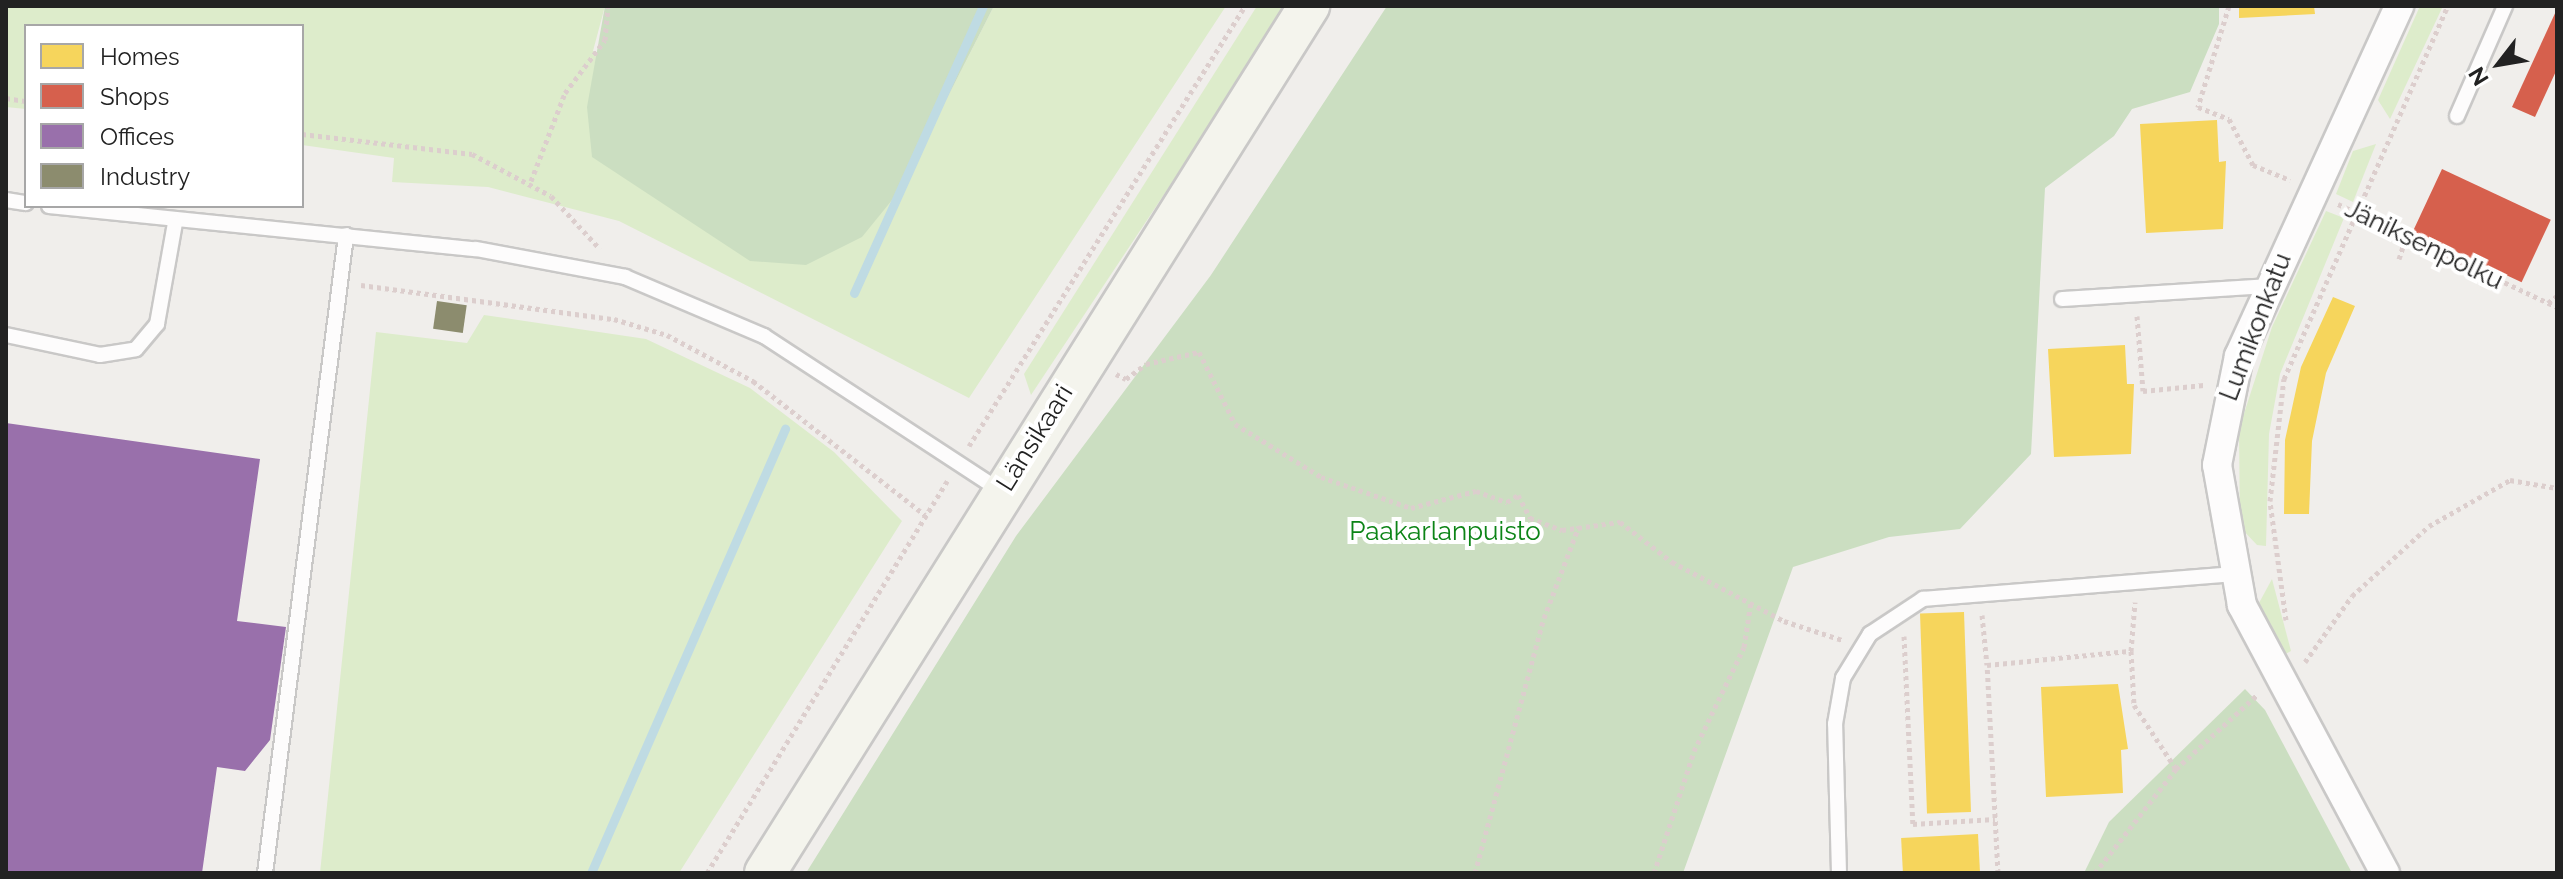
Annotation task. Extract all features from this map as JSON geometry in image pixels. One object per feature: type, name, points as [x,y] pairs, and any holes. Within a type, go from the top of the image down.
[{"type":"street","name":"Länsikaari","points":[[765,873],[1309,6]]},
{"type":"street","name":"Lumikonkatu","points":[[2385,873],[2289,670],[2231,574],[2217,465],[2223,413],[2302,186],[2399,6]]},
{"type":"lane","points":[[2457,116],[2505,6]]},
{"type":"lane","points":[[64,208],[175,223],[346,235],[625,277],[764,336],[1002,491]]},
{"type":"lane","points":[[6,335],[100,355],[136,349],[157,324],[175,223]]},
{"type":"lane","points":[[265,873],[346,235]]},
{"type":"lane","points":[[2062,299],[2268,286]]},
{"type":"lane","points":[[1839,873],[1835,724],[1843,678],[1861,649],[1903,612],[1923,599],[2231,574]]},
{"type":"path","points":[[531,182],[565,93],[605,40],[608,6]]},
{"type":"path","points":[[707,873],[925,515],[1245,6]]},
{"type":"path","name":"Jäniksenpolku","points":[[2229,6],[2198,107],[2229,119],[2253,165],[2557,307]]},
{"type":"path","points":[[2291,637],[2273,543],[2273,433],[2299,334],[2448,6]]},
{"type":"path","points":[[304,134],[472,154],[531,182],[625,277]]},
{"type":"path","points":[[2399,259],[2406,237]]},
{"type":"path","points":[[340,283],[469,296],[667,335],[753,381],[925,515]]},
{"type":"path","points":[[2136,295],[2143,391],[2204,385]]},
{"type":"path","points":[[2548,303],[2557,296]]},
{"type":"path","points":[[1116,373],[1126,379],[1146,364],[1199,352],[1235,424],[1321,477],[1411,508],[1476,491],[1507,502],[1518,495],[1530,518],[1562,530],[1620,522],[1672,562],[1751,602],[1861,649]]},
{"type":"path","points":[[2095,873],[2176,769],[2289,670],[2301,668],[2352,596],[2429,526],[2510,480],[2557,488]]},
{"type":"path","points":[[1475,873],[1544,618],[1579,526]]},
{"type":"path","points":[[2136,581],[2131,651],[2134,705],[2176,769]]},
{"type":"path","points":[[1980,594],[1987,665],[1998,873]]},
{"type":"path","points":[[1654,873],[1694,751],[1744,647],[1751,602]]},
{"type":"path","points":[[1903,612],[1913,824],[1995,819]]},
{"type":"path","points":[[1987,665],[2131,651]]},
{"type":"green space","points":[[6,6],[605,6],[593,51],[901,189],[994,6],[1226,6],[969,398],[619,221],[488,187],[392,182],[394,158],[304,145],[304,24],[24,24],[24,109],[6,107]]},
{"type":"green space","points":[[605,6],[994,6],[901,189],[862,237],[806,265],[750,261],[592,157],[587,107]]},
{"type":"green space","points":[[1257,6],[1289,6],[1031,395],[1024,374]]},
{"type":"green space","name":"Paakarlanpuisto","points":[[1387,6],[2219,6],[2219,24],[2190,92],[2132,109],[2114,136],[2045,188],[2031,454],[1960,529],[1889,537],[1793,567],[1683,873],[806,873],[1016,536],[1211,275]]},
{"type":"green space","points":[[2420,6],[2443,6],[2390,119],[2378,100]]},
{"type":"green space","points":[[2376,144],[2353,202],[2336,194],[2353,151]]},
{"type":"green space","points":[[2326,211],[2344,218],[2280,374],[2269,434],[2266,546],[2257,545],[2240,527],[2239,429],[2272,327]]},
{"type":"green space","points":[[484,315],[646,339],[750,388],[834,452],[902,521],[679,873],[320,873],[376,332],[467,343]]},
{"type":"green space","points":[[2272,579],[2291,651],[2284,655],[2259,603]]},
{"type":"green space","points":[[2245,689],[2265,710],[2352,873],[2084,873],[2109,822]]},
{"type":"building: Homes","points":[[2239,6],[2314,6],[2315,14],[2239,18]]},
{"type":"building: Homes","points":[[2217,120],[2219,162],[2226,161],[2223,229],[2146,233],[2140,124]]},
{"type":"building: Homes","points":[[2333,297],[2355,306],[2326,373],[2312,441],[2309,514],[2284,514],[2285,440],[2301,367]]},
{"type":"building: Homes","points":[[2125,345],[2127,384],[2134,384],[2131,454],[2054,457],[2048,349]]},
{"type":"building: Homes","points":[[1964,612],[1971,812],[1927,813],[1920,614]]},
{"type":"building: Homes","points":[[2118,684],[2128,749],[2121,750],[2123,793],[2046,797],[2041,687]]},
{"type":"building: Homes","points":[[1978,834],[1980,873],[1903,873],[1901,838]]},
{"type":"building: Shops","points":[[2557,9],[2557,69],[2535,117],[2512,107]]},
{"type":"building: Shops","points":[[2442,169],[2551,220],[2522,282],[2413,232]]},
{"type":"building: Offices","points":[[6,423],[260,459],[237,621],[286,627],[270,740],[245,771],[217,767],[202,873],[6,873]]},
{"type":"building: Industry","points":[[437,301],[467,305],[463,333],[433,329]]},
{"type":"waterway","points":[[854,293],[983,6]]},
{"type":"waterway","points":[[591,873],[785,429]]}]
